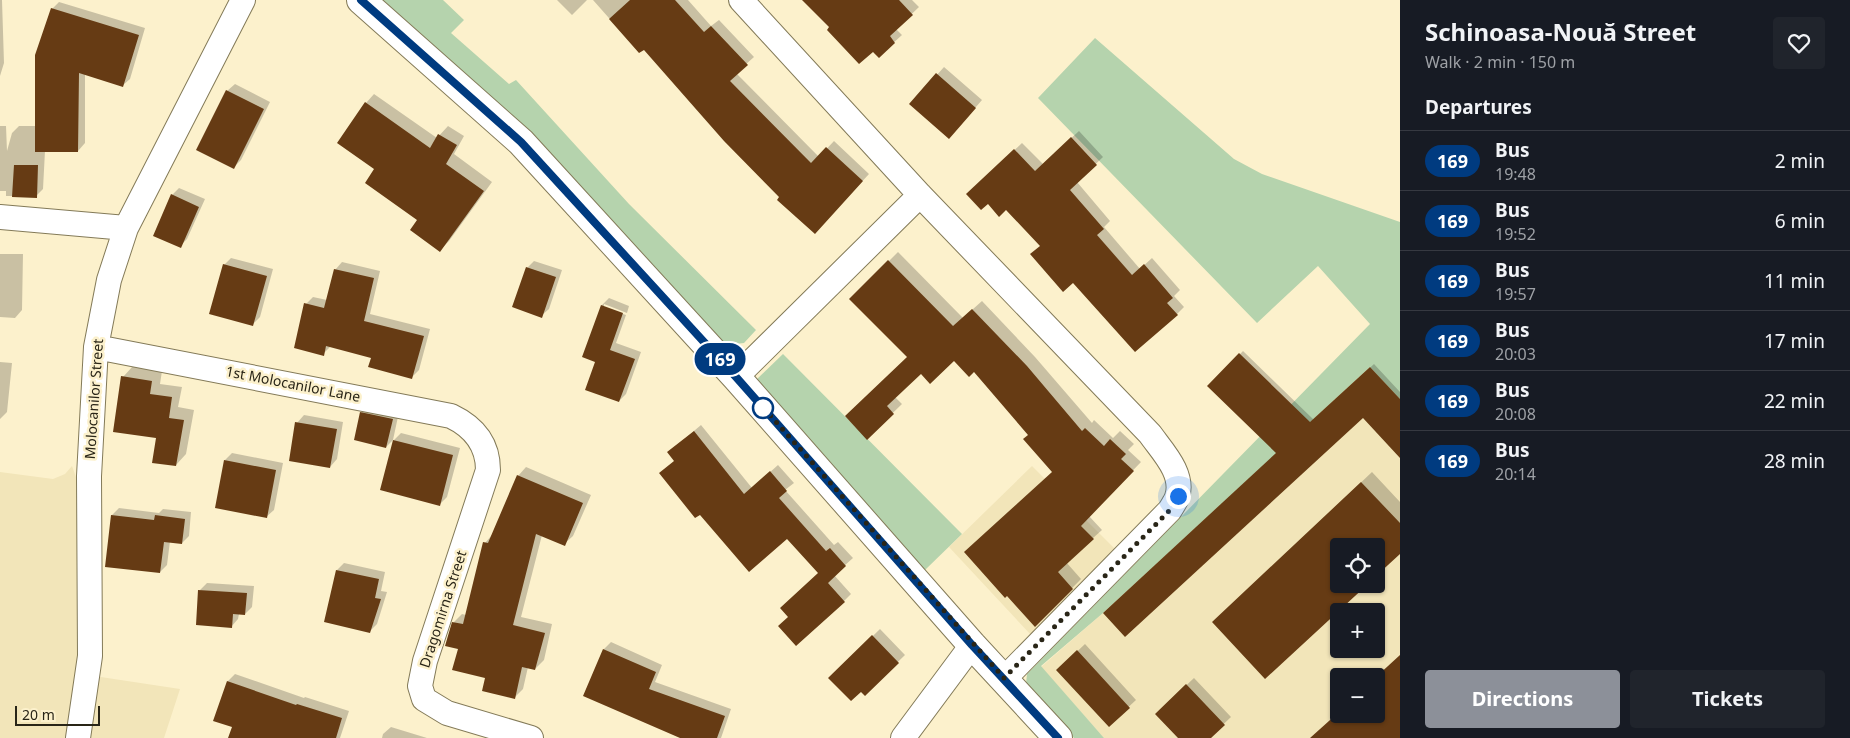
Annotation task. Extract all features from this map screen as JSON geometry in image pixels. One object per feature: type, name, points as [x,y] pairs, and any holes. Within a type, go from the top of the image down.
[{"type":"street","name":"Molocanilor Street","points":[[78,738],[90,656],[89,476],[96,347],[109,280],[126,228],[243,0]]},
{"type":"street","points":[[362,0],[521,142],[736,377],[972,645],[1058,738]]},
{"type":"street","points":[[741,0],[920,195],[1150,434],[1172,464],[1178,482],[1178,496],[1170,510],[1004,678]]},
{"type":"street","points":[[736,377],[920,195]]},
{"type":"street","points":[[0,217],[126,228]]},
{"type":"street","name":"1st Molocanilor Lane","points":[[96,347],[351,395],[451,416],[473,429],[481,440]]},
{"type":"street","name":"Dragomirna Street","points":[[481,440],[486,449],[488,470],[425,661],[420,686],[424,699],[447,713],[531,738]]},
{"type":"street","points":[[903,738],[972,645]]},
{"type":"shaded area","points":[[1370,367],[1400,399],[1400,738],[1104,738],[1041,667],[1103,613]]},
{"type":"shaded area","points":[[72,466],[82,494],[81,674],[180,689],[164,738],[0,738],[0,472],[53,479],[65,474]]},
{"type":"shaded area","points":[[1032,466],[1117,551],[1031,635],[949,547]]},
{"type":"green space","points":[[380,0],[443,0],[464,20],[451,33],[509,84],[516,80],[629,204],[756,330],[744,343],[725,345]]},
{"type":"green space","points":[[1095,38],[1234,159],[1262,174],[1400,222],[1400,399],[1370,367],[1103,613],[1041,666],[1104,738],[1074,738],[1026,684],[1027,674],[1370,324],[1318,266],[1257,323],[1038,98]]},
{"type":"green space","points":[[783,354],[962,534],[925,570],[756,380]]},
{"type":"building","points":[[630,0],[675,0],[704,32],[711,26],[748,65],[730,81],[811,163],[826,147],[863,181],[815,234],[777,200],[779,197],[724,141],[644,50],[639,53],[609,19]]},
{"type":"building","points":[[802,0],[899,0],[913,15],[890,36],[895,43],[879,58],[873,52],[859,64],[827,30],[829,27]]},
{"type":"building","points":[[51,8],[139,35],[123,87],[79,73],[78,152],[35,152],[35,55]]},
{"type":"building","points":[[936,73],[976,108],[949,139],[909,104]]},
{"type":"building","points":[[226,90],[264,109],[234,169],[196,150]]},
{"type":"building","points":[[365,102],[430,148],[438,134],[457,145],[446,164],[484,191],[440,252],[410,230],[417,220],[365,183],[374,169],[337,143]]},
{"type":"building","points":[[1071,137],[1097,165],[1070,190],[1104,229],[1097,235],[1132,275],[1144,264],[1173,298],[1167,303],[1178,315],[1135,352],[1073,283],[1063,292],[1030,254],[1040,246],[1006,210],[999,217],[988,204],[981,210],[966,194],[1014,149],[1035,171]]},
{"type":"building","points":[[14,165],[38,165],[37,198],[12,197]]},
{"type":"building","points":[[171,194],[199,207],[181,248],[153,236]]},
{"type":"building","points":[[888,260],[953,326],[972,309],[1027,366],[1082,431],[1085,428],[1104,446],[1110,439],[1126,454],[1121,459],[1134,471],[1081,526],[1094,539],[1058,572],[1073,589],[1035,627],[1007,596],[1005,598],[964,552],[1052,472],[1023,439],[1028,435],[974,372],[969,377],[954,361],[930,384],[921,374],[887,406],[894,414],[867,440],[845,416],[907,357],[849,299]]},
{"type":"building","points":[[223,264],[267,276],[253,326],[209,314]]},
{"type":"building","points":[[526,267],[556,277],[542,318],[512,307]]},
{"type":"building","points":[[334,269],[374,278],[364,321],[424,336],[412,379],[368,367],[371,358],[326,346],[324,356],[294,348],[304,303],[324,308]]},
{"type":"building","points":[[601,305],[623,313],[610,350],[635,359],[619,402],[585,390],[595,362],[582,357]]},
{"type":"building","points":[[1239,353],[1310,422],[1370,367],[1400,399],[1400,458],[1363,418],[1125,637],[1103,613],[1276,453],[1207,386]]},
{"type":"building","points":[[121,376],[152,381],[150,394],[172,397],[169,418],[184,420],[176,466],[152,463],[156,438],[113,432]]},
{"type":"building","points":[[360,412],[393,419],[386,448],[354,440]]},
{"type":"building","points":[[295,422],[337,429],[330,468],[289,461]]},
{"type":"building","points":[[694,431],[744,494],[770,471],[787,491],[779,498],[826,551],[830,548],[846,566],[828,583],[845,602],[796,646],[778,626],[788,617],[780,608],[818,573],[787,539],[749,572],[700,515],[695,518],[659,473],[674,461],[667,452]]},
{"type":"building","points":[[393,440],[453,455],[440,506],[380,490]]},
{"type":"building","points":[[224,460],[276,470],[267,518],[215,508]]},
{"type":"building","points":[[517,475],[583,503],[565,546],[536,534],[513,625],[545,633],[535,670],[522,667],[515,699],[482,691],[485,678],[452,670],[458,649],[445,646],[452,622],[463,624],[483,542],[488,543]]},
{"type":"building","points":[[1361,482],[1400,523],[1400,554],[1385,568],[1385,538],[1330,538],[1330,593],[1358,593],[1347,603],[1330,603],[1330,619],[1265,679],[1212,622]]},
{"type":"building","points":[[111,515],[154,520],[155,515],[185,519],[182,544],[164,542],[160,573],[105,567]]},
{"type":"building","points":[[336,570],[379,579],[375,598],[381,599],[370,633],[324,622]]},
{"type":"building","points":[[198,590],[247,593],[245,615],[233,614],[232,628],[196,625]]},
{"type":"building","points":[[872,635],[899,663],[865,696],[861,692],[851,701],[828,678]]},
{"type":"building","points":[[603,649],[656,672],[649,689],[725,716],[717,738],[680,738],[583,696]]},
{"type":"building","points":[[1077,650],[1130,708],[1109,727],[1056,670]]},
{"type":"building","points":[[1400,655],[1400,738],[1310,738],[1330,720],[1330,723],[1385,723],[1385,669]]},
{"type":"building","points":[[227,681],[296,705],[342,718],[336,738],[228,738],[232,727],[213,721]]},
{"type":"building","points":[[1186,684],[1225,725],[1211,738],[1178,738],[1155,714]]},
{"type":"bus line","name":"169","points":[[361,0],[521,142],[736,377],[972,645],[1058,738]]},
{"type":"route","points":[[763,408],[761,405],[972,645],[1004,678],[1170,510],[1178,496]]}]
